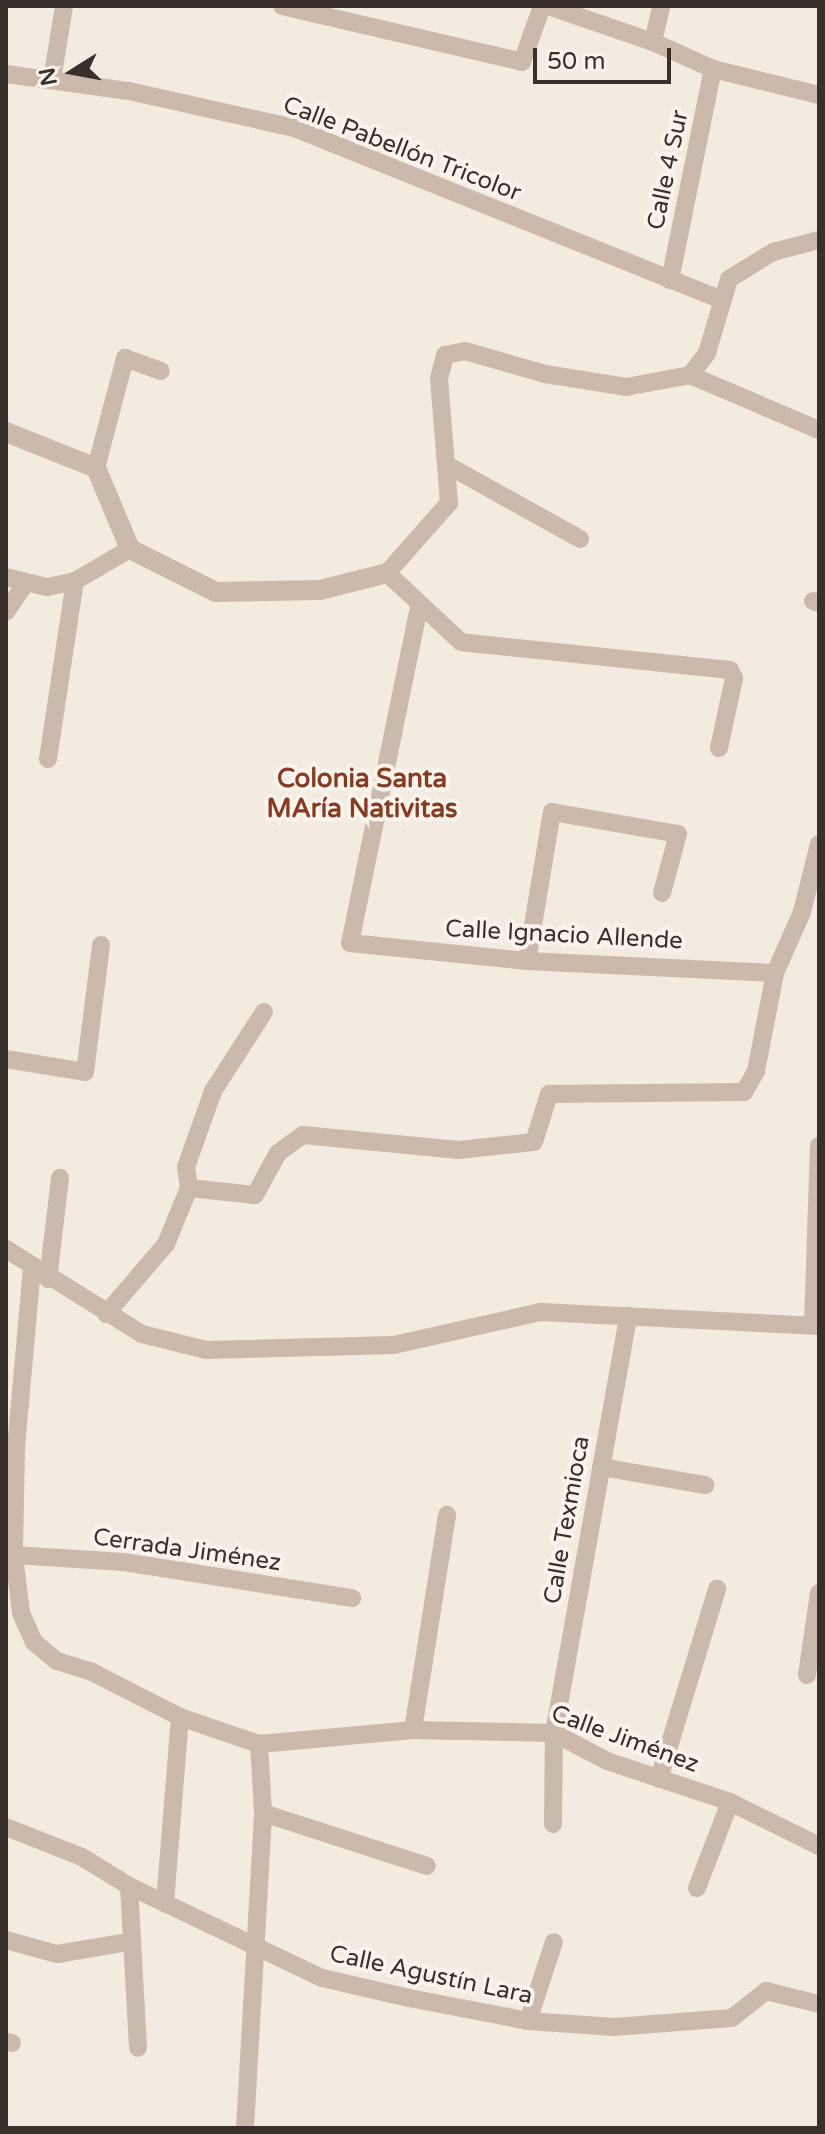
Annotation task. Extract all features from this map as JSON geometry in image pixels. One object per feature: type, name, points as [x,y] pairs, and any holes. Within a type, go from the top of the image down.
[{"type":"street","points":[[52,80],[64,6]]},
{"type":"street","points":[[282,6],[522,62],[545,6],[653,42],[713,69],[819,95]]},
{"type":"street","points":[[653,42],[661,6]]},
{"type":"street","name":"Calle 4 Sur","points":[[670,280],[713,69]]},
{"type":"street","name":"Calle Pabellón Tricolor","points":[[6,74],[52,80],[294,128],[722,300]]},
{"type":"street","points":[[690,375],[707,353],[729,279],[749,263],[819,240]]},
{"type":"street","points":[[161,371],[125,358],[96,468],[130,549],[216,592],[320,590],[387,573],[449,503],[449,466],[439,379],[440,364],[453,352],[626,387],[690,375],[819,430]]},
{"type":"street","points":[[6,432],[96,468]]},
{"type":"street","points":[[449,466],[580,539]]},
{"type":"street","points":[[6,577],[24,585],[47,587],[75,581],[130,549]]},
{"type":"street","points":[[387,573],[419,607],[461,642],[730,670],[734,678],[719,748]]},
{"type":"street","points":[[48,759],[75,581]]},
{"type":"street","points":[[6,612],[24,585]]},
{"type":"street","name":"Calle Ignacio Allende","points":[[419,607],[350,943],[527,961],[775,973]]},
{"type":"street","points":[[527,961],[552,812],[678,834],[662,893]]},
{"type":"street","points":[[189,1188],[255,1195],[278,1153],[303,1135],[458,1150],[534,1142],[549,1094],[744,1092],[756,1071],[775,973],[810,913],[819,844]]},
{"type":"street","points":[[6,1059],[85,1072],[101,945]]},
{"type":"street","points":[[106,1314],[166,1244],[189,1188],[186,1167],[213,1091],[264,1012]]},
{"type":"street","points":[[6,1249],[106,1314],[170,1345],[206,1350],[394,1345],[541,1312],[816,1326],[819,1146]]},
{"type":"street","points":[[60,1178],[40,1273],[16,1447],[14,1555],[21,1613],[34,1642],[57,1661],[92,1672],[180,1717],[259,1744],[263,1813],[245,2128]]},
{"type":"street","name":"Calle Texmioca","points":[[553,1824],[554,1733],[628,1316]]},
{"type":"street","points":[[601,1467],[705,1485]]},
{"type":"street","points":[[413,1730],[447,1515]]},
{"type":"street","name":"Cerrada Jiménez","points":[[14,1555],[124,1562],[352,1598]]},
{"type":"street","points":[[659,1779],[717,1589]]},
{"type":"street","points":[[807,1675],[819,1593]]},
{"type":"street","points":[[165,1903],[180,1717]]},
{"type":"street","name":"Calle Jiménez","points":[[259,1744],[413,1730],[554,1733],[607,1761],[730,1802],[819,1846]]},
{"type":"street","points":[[697,1888],[730,1802]]},
{"type":"street","points":[[263,1813],[427,1866]]},
{"type":"street","name":"Calle Agustín Lara","points":[[6,1827],[82,1857],[129,1886],[322,1978],[528,2021],[614,2027],[732,2018],[766,1991],[819,2004]]},
{"type":"street","points":[[129,1886],[129,1942],[138,2048]]},
{"type":"street","points":[[6,1940],[57,1954],[129,1942]]},
{"type":"street","points":[[528,2021],[554,1942]]},
{"type":"district","name":"Colonia Santa MAría Nativitas","points":[[362,794]]}]
